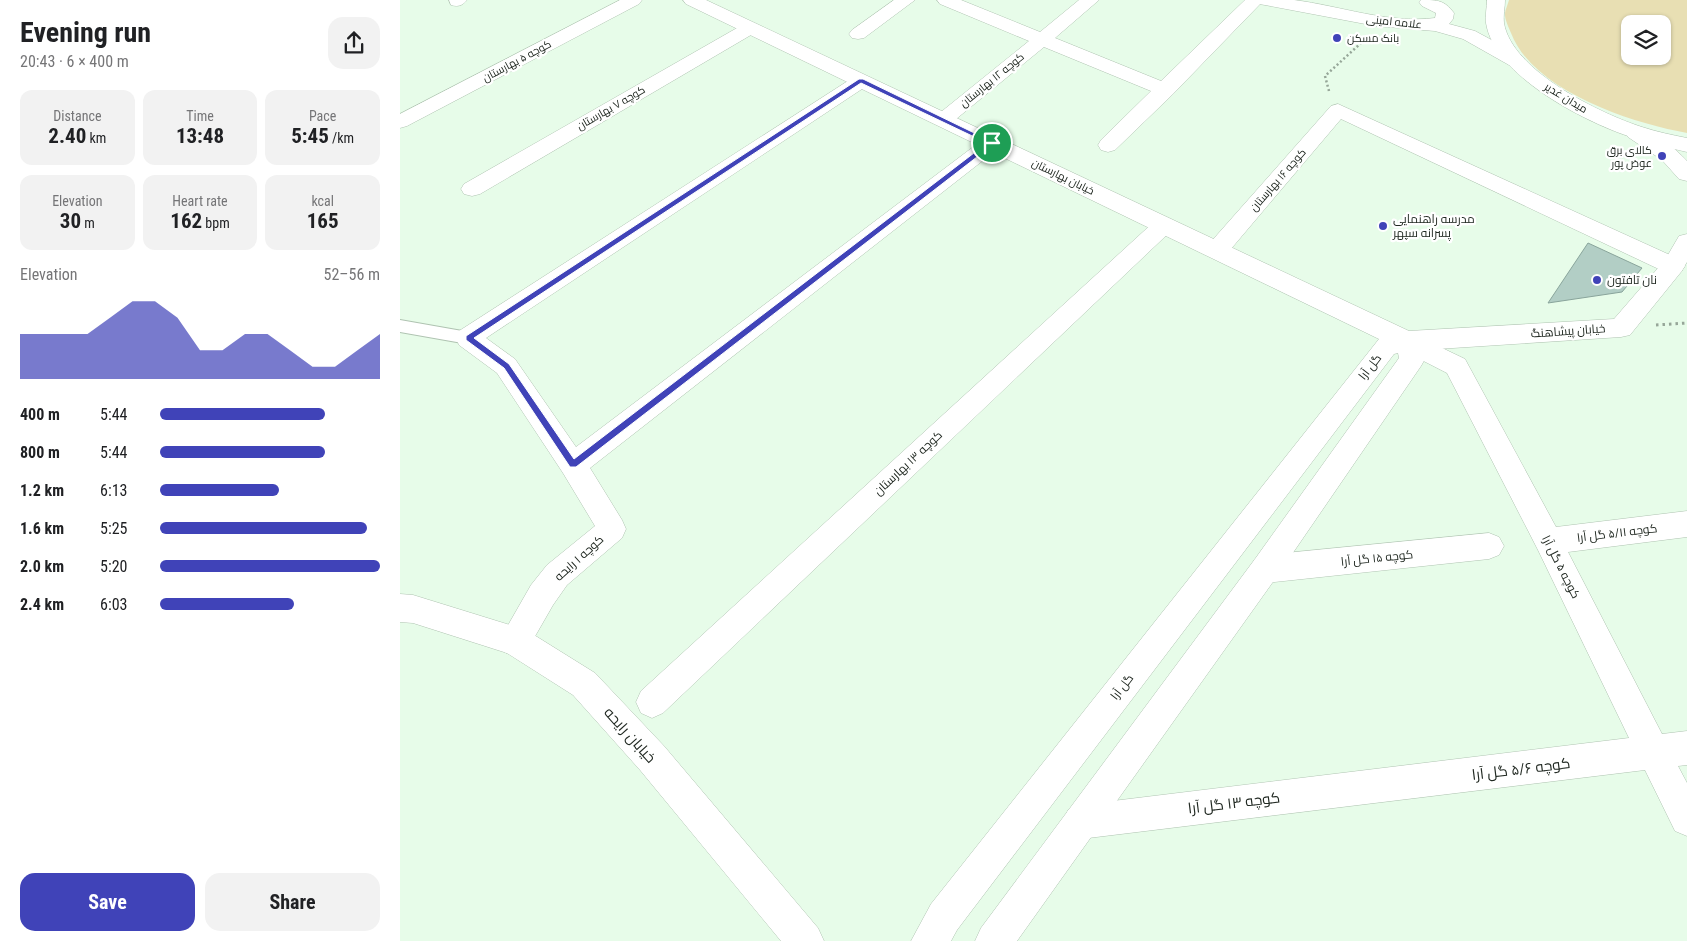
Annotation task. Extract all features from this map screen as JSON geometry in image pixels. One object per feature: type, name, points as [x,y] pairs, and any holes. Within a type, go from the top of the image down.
[{"type":"street","name":"کوچه ۵ بهارستان","points":[[400,122],[633,0]]},
{"type":"street","name":"خیابان بهارستان","points":[[692,0],[1407,341]]},
{"type":"street","points":[[858,34],[906,0]]},
{"type":"street","points":[[946,0],[1166,90]]},
{"type":"street","name":"کوچه ۱۲ بهارستان","points":[[943,120],[1090,0]]},
{"type":"street","points":[[1108,144],[1166,90],[1255,0]]},
{"type":"street","name":"علامه امینی","points":[[1265,0],[1376,21],[1423,25],[1469,35],[1516,61]]},
{"type":"street","name":"علامه امینی","points":[[1421,1],[1449,0]]},
{"type":"street","name":"میدان غدیر","points":[[1496,0],[1493,11],[1498,36],[1516,61],[1546,87],[1586,112],[1635,132],[1687,145]]},
{"type":"street","points":[[1421,1],[1441,8],[1445,13],[1444,20],[1440,23],[1423,25]]},
{"type":"street","name":"کوچه ۷ بهارستان","points":[[472,189],[750,28]]},
{"type":"street","points":[[468,338],[861,81]]},
{"type":"street","points":[[1338,110],[1673,266]]},
{"type":"street","name":"کوچه ۱۶ بهارستان","points":[[1217,250],[1338,110]]},
{"type":"street","points":[[1635,132],[1670,156],[1687,174]]},
{"type":"street","points":[[573,465],[992,143]]},
{"type":"street","name":"کوچه ۱۳ بهارستان","points":[[652,702],[1164,225]]},
{"type":"street","name":"خیابان پیشاهنگ","points":[[1407,341],[1621,328],[1673,266],[1687,242]]},
{"type":"street","name":"کوچه ۱ رایحه","points":[[468,338],[506,366],[573,465],[612,529],[557,575],[542,595],[515,641]]},
{"type":"street","points":[[994,941],[1264,569],[1412,359],[1407,341]]},
{"type":"street","name":"کوچه ۵ گل آرا","points":[[1407,341],[1456,366],[1548,541],[1687,819]]},
{"type":"street","name":"گل آرا","points":[[930,941],[944,918],[1386,346],[1407,341]]},
{"type":"street","name":"کوچه ۵/۱۱ گل آرا","points":[[1548,541],[1687,524]]},
{"type":"street","name":"کوچه ۱۵ گل آرا","points":[[1264,569],[1489,546]]},
{"type":"street","name":"خیابان رایحه","points":[[400,608],[413,610],[515,641],[584,684],[652,758],[805,941]]},
{"type":"street","name":"کوچه ۵/۶ گل آرا","points":[[1388,785],[1687,748]]},
{"type":"street","name":"کوچه ۱۳ گل آرا","points":[[1080,822],[1388,785]]},
{"type":"lane","points":[[400,326],[468,338]]},
{"type":"path","points":[[1338,110],[1327,87],[1325,76],[1360,43]]},
{"type":"shaded area","points":[[1509,0],[1687,0],[1687,133],[1639,121],[1586,101],[1540,72],[1523,54],[1511,33],[1506,22],[1506,9]]},
{"type":"building","name":"نان تافتون","points":[[1588,243],[1642,268],[1622,292],[1548,303]]},
{"type":"place","name":"بانک مسکن","points":[[1337,38]]},
{"type":"place","name":"کالای برق عوض پور","points":[[1662,156]]},
{"type":"place","name":"مدرسه راهنمایی پسرانه سپهر","points":[[1383,226]]},
{"type":"place","name":"نان تافتون","points":[[1597,280]]},
{"type":"route","points":[[861,81],[992,143],[573,465],[506,366],[468,338],[861,81]]}]
